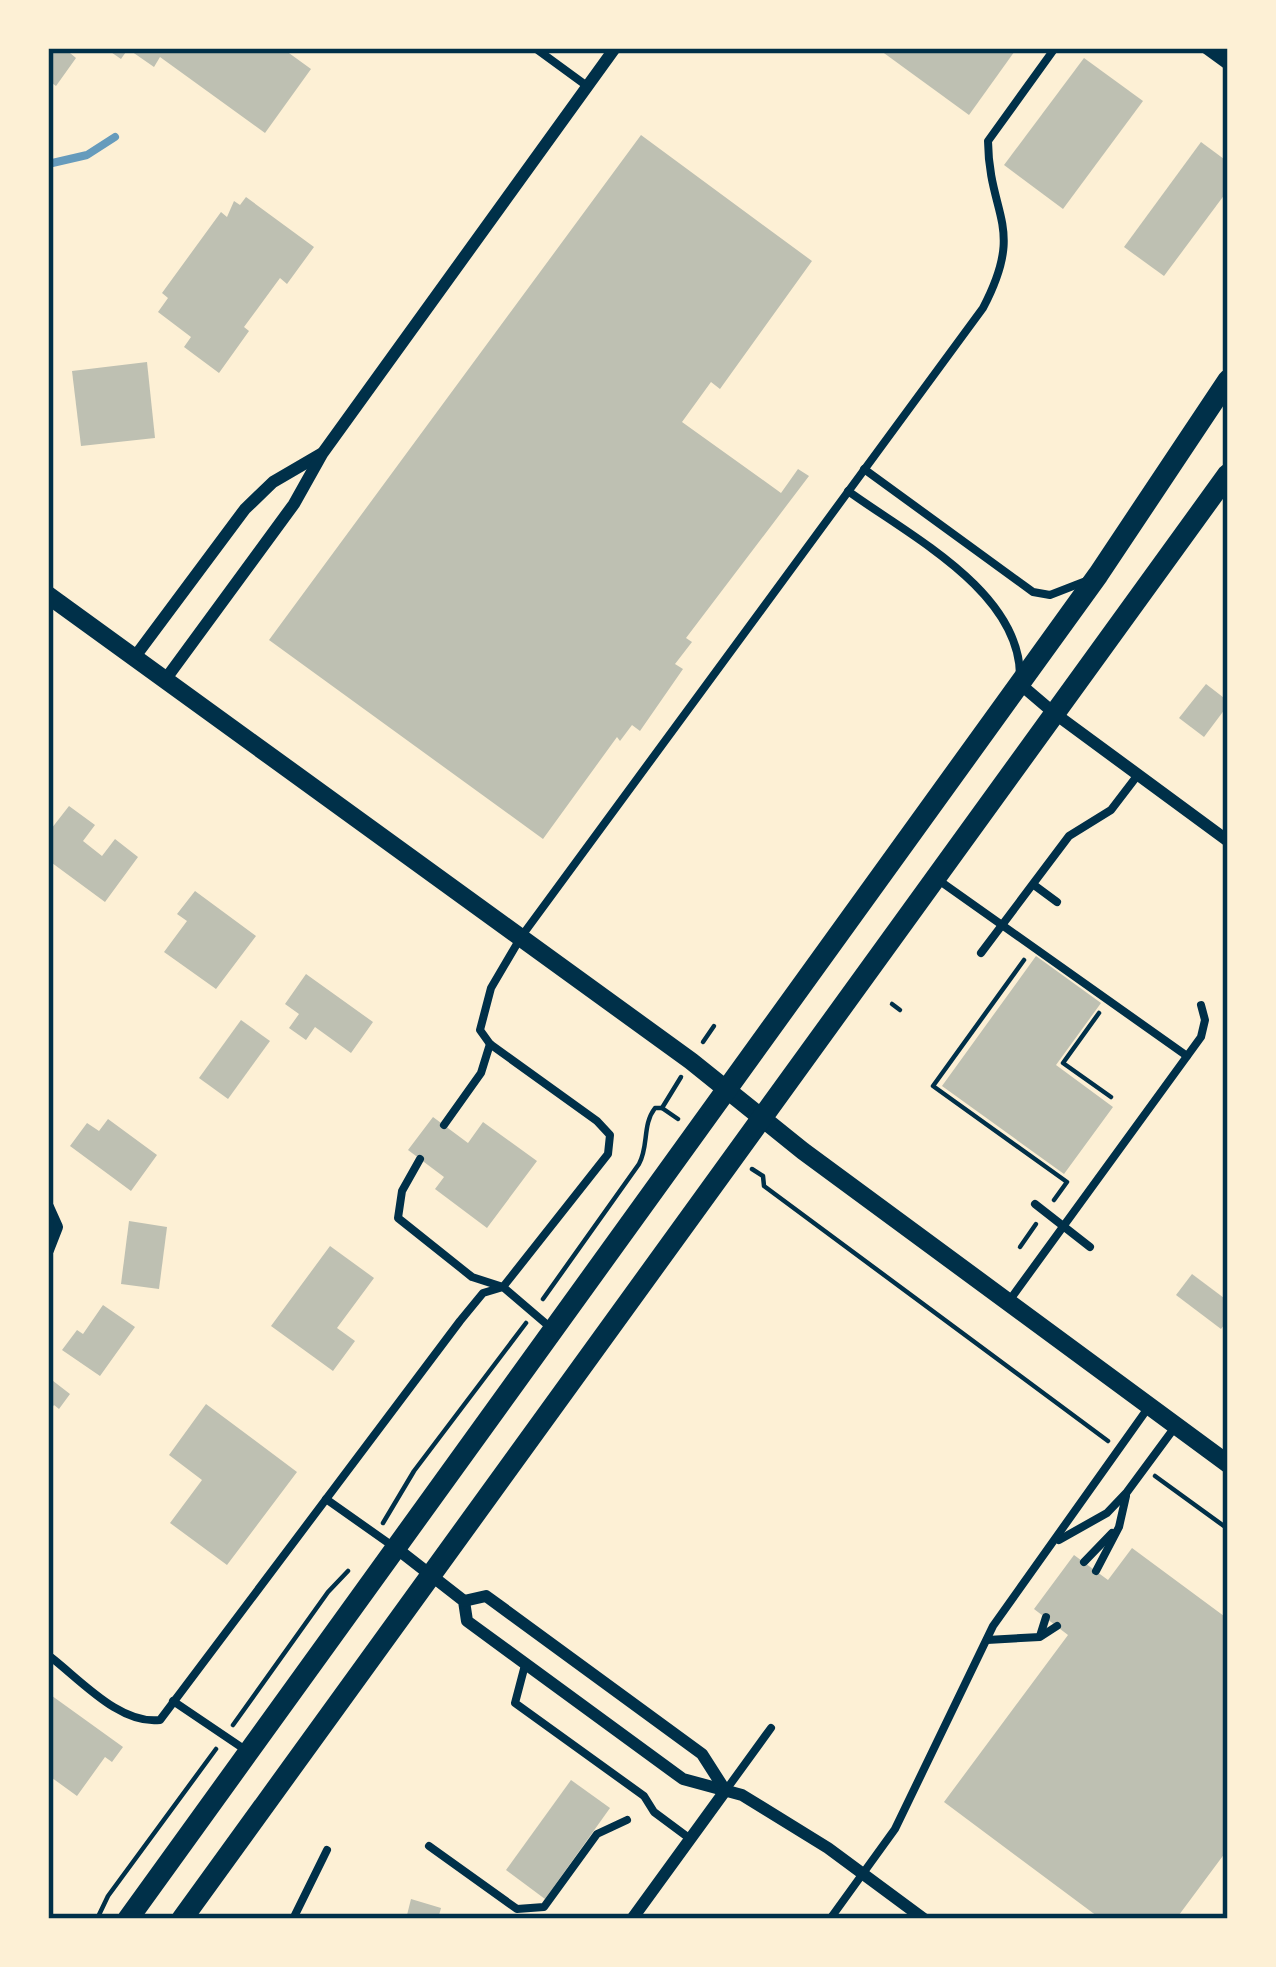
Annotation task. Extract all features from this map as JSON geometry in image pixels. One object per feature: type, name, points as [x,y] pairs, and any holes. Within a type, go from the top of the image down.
[{"type":"main road","points":[[128,1919],[1099,575],[1228,380]]},
{"type":"main road","points":[[182,1919],[1228,474]]},
{"type":"street","points":[[165,680],[615,48]]},
{"type":"street","points":[[1206,48],[1228,64]]},
{"type":"street","points":[[134,658],[245,509],[273,482],[322,454]]},
{"type":"street","points":[[48,595],[521,937],[1228,1465]]},
{"type":"street","points":[[1020,684],[1228,841]]},
{"type":"street","points":[[48,1207],[57,1227],[48,1250]]},
{"type":"street","points":[[396,1548],[464,1601],[467,1622],[683,1779],[759,1806],[924,1919]]},
{"type":"street","points":[[464,1601],[485,1596],[522,1622],[702,1754],[725,1791]]},
{"type":"street","points":[[632,1919],[725,1791]]},
{"type":"lane","points":[[535,48],[587,86]]},
{"type":"lane","points":[[48,1655],[142,1722],[160,1720],[483,1293],[503,1287],[593,1178],[608,1154],[610,1135],[597,1120],[490,1044],[480,1030],[491,988],[521,937],[982,308],[998,278],[1005,238],[988,141],[1055,48]]},
{"type":"lane","points":[[864,469],[1033,592],[1050,595],[1099,575]]},
{"type":"lane","points":[[848,491],[985,591],[1010,627],[1020,661],[1020,684]]},
{"type":"lane","points":[[981,953],[1069,836],[1111,810],[1138,774]]},
{"type":"lane","points":[[935,878],[1187,1056]]},
{"type":"lane","points":[[1033,885],[1057,902]]},
{"type":"lane","points":[[1008,1303],[1201,1037],[1205,1020],[1201,1005]]},
{"type":"lane","points":[[444,1125],[481,1073],[490,1044]]},
{"type":"lane","points":[[420,1159],[402,1191],[398,1218],[472,1277],[503,1287],[552,1329]]},
{"type":"lane","points":[[1036,1204],[1090,1246]]},
{"type":"lane","points":[[830,1919],[895,1829],[987,1640],[1149,1407]]},
{"type":"lane","points":[[1052,1544],[1107,1513],[1176,1427]]},
{"type":"lane","points":[[1096,1571],[1119,1527],[1127,1492]]},
{"type":"lane","points":[[326,1499],[396,1548]]},
{"type":"lane","points":[[1084,1562],[1119,1527]]},
{"type":"lane","points":[[1040,1637],[1046,1617]]},
{"type":"lane","points":[[987,1640],[1040,1637],[1057,1626]]},
{"type":"lane","points":[[525,1664],[514,1703],[644,1796],[654,1813],[690,1839]]},
{"type":"lane","points":[[173,1701],[248,1752]]},
{"type":"lane","points":[[725,1791],[771,1728]]},
{"type":"lane","points":[[429,1846],[517,1910],[535,1911],[544,1907],[597,1834],[626,1820]]},
{"type":"lane","points":[[292,1919],[326,1850]]},
{"type":"path","points":[[1030,952],[933,1086],[1067,1182],[1054,1200]]},
{"type":"path","points":[[892,1004],[901,1010]]},
{"type":"path","points":[[1105,1006],[1064,1063],[1112,1097]]},
{"type":"path","points":[[704,1040],[713,1026]]},
{"type":"path","points":[[541,1302],[639,1164],[648,1116],[662,1108]]},
{"type":"path","points":[[763,1175],[764,1186],[1112,1444]]},
{"type":"path","points":[[1020,1247],[1036,1224]]},
{"type":"path","points":[[393,1509],[413,1472],[523,1327]]},
{"type":"path","points":[[1156,1476],[1228,1529]]},
{"type":"path","points":[[234,1723],[328,1592],[351,1568]]},
{"type":"path","points":[[97,1919],[215,1749]]},
{"type":"building","points":[[48,48],[74,48],[70,53],[76,58],[56,86],[48,80]]},
{"type":"building","points":[[105,48],[282,48],[311,69],[265,133],[160,57],[154,67],[128,49],[121,59]]},
{"type":"building","points":[[877,48],[1017,48],[969,115]]},
{"type":"building","points":[[1084,58],[1143,101],[1063,209],[1004,165]]},
{"type":"building","points":[[641,135],[812,261],[720,389],[711,382],[682,422],[781,493],[798,469],[809,476],[686,638],[692,642],[675,664],[683,669],[640,731],[632,725],[620,741],[617,737],[543,839],[269,640]]},
{"type":"building","points":[[1201,142],[1228,162],[1228,190],[1164,276],[1124,247]]},
{"type":"building","points":[[246,197],[314,247],[287,284],[280,278],[244,327],[249,331],[219,373],[184,347],[191,337],[158,312],[168,298],[162,293],[221,212],[227,217],[234,201],[240,205]]},
{"type":"building","points":[[147,362],[155,438],[81,446],[72,371]]},
{"type":"building","points":[[1206,684],[1228,705],[1204,737],[1179,718]]},
{"type":"building","points":[[69,806],[95,825],[83,841],[102,856],[115,839],[138,857],[105,902],[48,860],[48,833]]},
{"type":"building","points":[[195,891],[256,936],[216,989],[164,952],[187,921],[177,914]]},
{"type":"building","points":[[1036,956],[1101,1003],[1056,1065],[1113,1107],[1064,1174],[942,1086]]},
{"type":"building","points":[[306,974],[373,1022],[351,1053],[315,1027],[306,1040],[289,1028],[299,1014],[285,1004]]},
{"type":"building","points":[[241,1020],[270,1041],[228,1099],[199,1078]]},
{"type":"building","points":[[433,1117],[468,1143],[483,1122],[537,1161],[487,1228],[435,1189],[444,1177],[408,1150]]},
{"type":"building","points":[[108,1119],[157,1155],[131,1191],[70,1146],[87,1123],[99,1131]]},
{"type":"building","points":[[129,1221],[167,1227],[159,1289],[121,1284]]},
{"type":"building","points":[[330,1246],[374,1278],[337,1328],[355,1341],[333,1371],[271,1326]]},
{"type":"building","points":[[1192,1274],[1228,1301],[1228,1320],[1221,1329],[1176,1295]]},
{"type":"building","points":[[103,1305],[135,1327],[100,1376],[62,1350],[77,1330],[83,1334]]},
{"type":"building","points":[[48,1377],[70,1394],[59,1409],[54,1405],[48,1413]]},
{"type":"building","points":[[206,1404],[297,1472],[227,1565],[170,1523],[202,1480],[169,1455]]},
{"type":"building","points":[[1132,1548],[1228,1619],[1228,1849],[1176,1919],[1101,1919],[944,1802],[1068,1635],[1034,1609],[1074,1555],[1108,1580]]},
{"type":"building","points":[[48,1693],[123,1747],[112,1762],[105,1757],[77,1796],[48,1775]]},
{"type":"building","points":[[571,1780],[610,1808],[545,1899],[506,1870]]},
{"type":"building","points":[[411,1899],[441,1908],[438,1919],[406,1919]]},
{"type":"waterway","points":[[48,164],[87,155],[115,137]]}]
